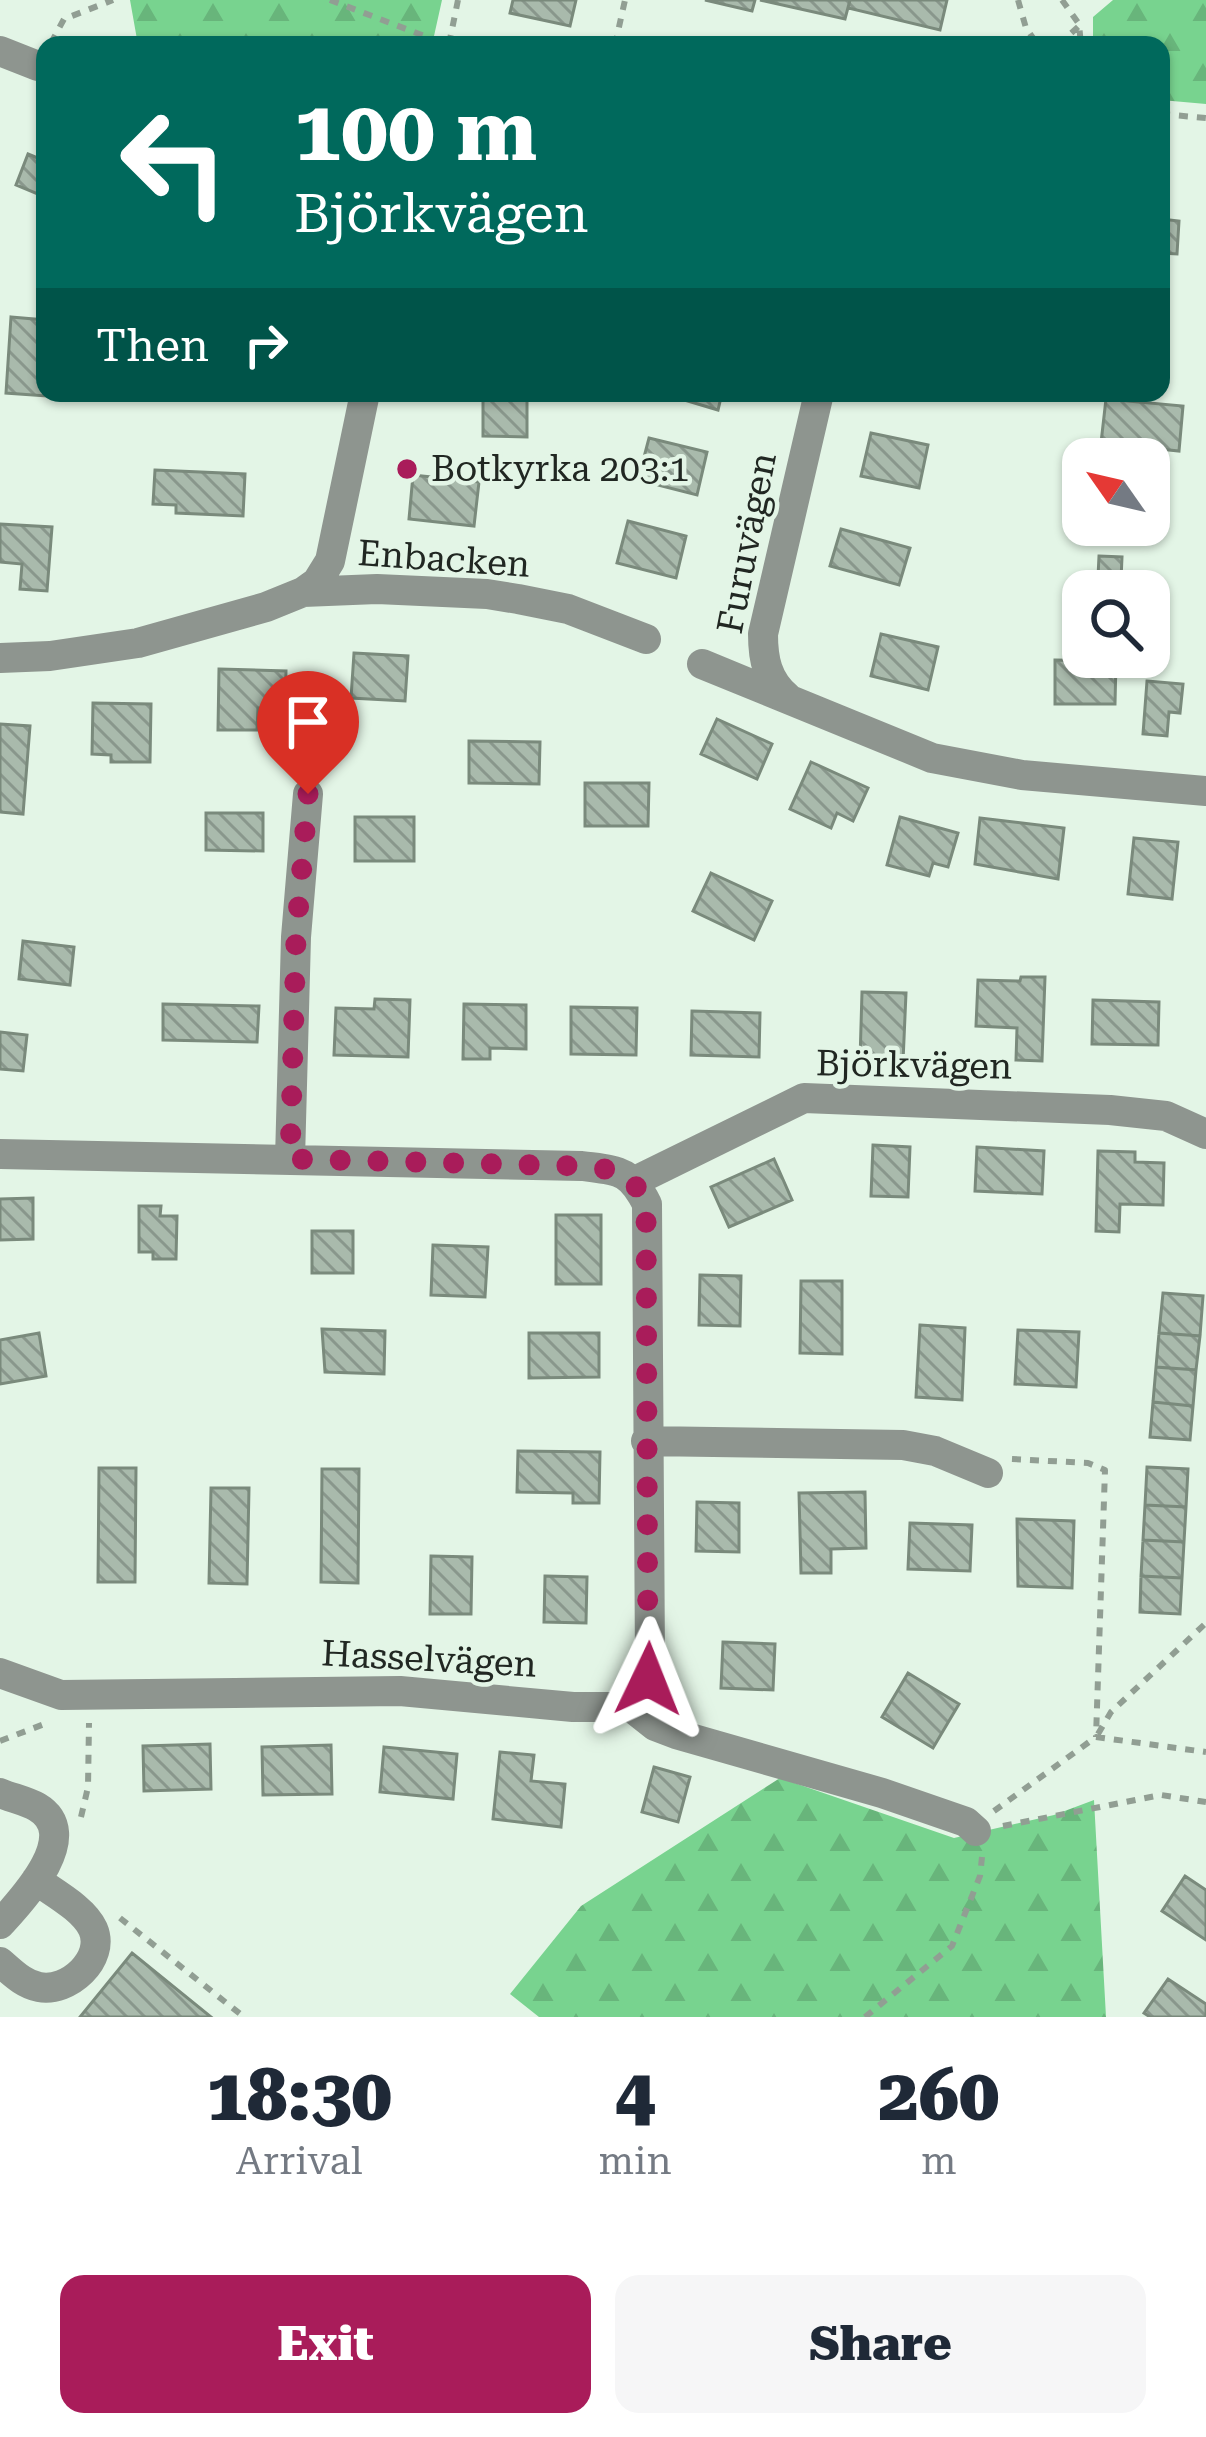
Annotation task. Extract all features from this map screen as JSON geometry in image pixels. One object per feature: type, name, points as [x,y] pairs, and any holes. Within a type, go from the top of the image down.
[{"type":"street","points":[[0,51],[36,55]]},
{"type":"street","name":"Enbacken","points":[[0,658],[138,643],[303,592],[317,582],[330,561],[363,402]]},
{"type":"street","name":"Furuvägen","points":[[791,700],[774,686],[763,652],[763,634],[817,402]]},
{"type":"street","name":"Enbacken","points":[[303,592],[377,589],[488,594],[568,609],[646,639]]},
{"type":"street","points":[[702,664],[885,740],[972,767],[1022,776],[1206,791]]},
{"type":"street","points":[[290,1159],[296,938],[308,794]]},
{"type":"street","name":"Björkvägen","points":[[635,1180],[804,1098],[1110,1110],[1166,1116],[1206,1134]]},
{"type":"street","points":[[0,1154],[582,1166],[619,1171],[635,1180],[646,1204],[650,1660],[648,1679],[631,1707]]},
{"type":"street","points":[[646,1441],[903,1444],[935,1451],[988,1473]]},
{"type":"street","name":"Hasselvägen","points":[[0,1673],[62,1696],[400,1690],[573,1708],[631,1707],[655,1726],[676,1734],[882,1793],[966,1822],[976,1831]]},
{"type":"street","points":[[0,1793],[39,1808],[48,1817],[53,1850],[36,1880],[0,1924]]},
{"type":"street","points":[[0,1962],[25,1982],[58,1988],[74,1979],[95,1951],[95,1933],[86,1918],[36,1880]]},
{"type":"path","points":[[55,36],[64,19],[113,0]]},
{"type":"path","points":[[330,0],[424,36]]},
{"type":"path","points":[[450,36],[458,0]]},
{"type":"path","points":[[617,36],[625,0]]},
{"type":"path","points":[[1018,0],[1030,36]]},
{"type":"path","points":[[1062,0],[1080,36]]},
{"type":"path","points":[[1068,36],[1079,26]]},
{"type":"path","points":[[1170,115],[1206,118]]},
{"type":"path","points":[[988,1473],[994,1458],[1088,1462],[1105,1470],[1096,1737]]},
{"type":"path","points":[[976,1831],[985,1818],[1096,1737],[1111,1712],[1206,1623]]},
{"type":"path","points":[[80,1821],[88,1787],[89,1710]]},
{"type":"path","points":[[0,1742],[44,1726],[59,1711]]},
{"type":"path","points":[[1096,1737],[1206,1753]]},
{"type":"path","points":[[976,1831],[1161,1795],[1206,1802]]},
{"type":"path","points":[[866,2017],[952,1946],[980,1876],[982,1852],[976,1831]]},
{"type":"green space","points":[[130,0],[442,0],[434,36],[136,36]]},
{"type":"green space","points":[[1113,0],[1206,0],[1206,104],[1170,101],[1170,36],[1093,36],[1093,17]]},
{"type":"green space","points":[[780,1778],[954,1838],[1054,1815],[1094,1800],[1106,2017],[539,2017],[510,1994],[581,1906]]},
{"type":"building","points":[[513,0],[576,0],[570,26],[510,13]]},
{"type":"building","points":[[705,0],[755,0],[752,11]]},
{"type":"building","points":[[760,0],[850,0],[845,19]]},
{"type":"building","points":[[850,0],[947,0],[940,30],[848,8]]},
{"type":"building","points":[[28,154],[36,157],[36,193],[16,185]]},
{"type":"building","points":[[1170,220],[1179,221],[1177,254],[1170,254]]},
{"type":"building","points":[[11,317],[36,319],[36,395],[6,393]]},
{"type":"building","points":[[483,402],[527,402],[527,437],[483,436]]},
{"type":"building","points":[[691,402],[720,402],[718,410]]},
{"type":"building","points":[[1106,402],[1183,406],[1179,451],[1170,450],[1170,438],[1102,438]]},
{"type":"building","points":[[871,433],[928,445],[919,488],[861,476]]},
{"type":"building","points":[[649,438],[707,452],[697,495],[638,480]]},
{"type":"building","points":[[155,470],[245,474],[243,516],[176,513],[176,505],[153,504]]},
{"type":"building","points":[[413,475],[479,482],[474,526],[409,519]]},
{"type":"building","points":[[628,521],[686,536],[676,578],[617,563]]},
{"type":"building","points":[[0,524],[52,527],[47,591],[20,589],[22,564],[0,562]]},
{"type":"building","points":[[841,529],[910,548],[899,585],[830,566]]},
{"type":"building","points":[[1099,556],[1122,557],[1121,570],[1098,570]]},
{"type":"building","points":[[881,634],[938,647],[928,690],[871,676]]},
{"type":"building","points":[[354,653],[408,656],[405,701],[351,698]]},
{"type":"building","points":[[1055,660],[1062,660],[1062,678],[1116,678],[1115,704],[1055,704]]},
{"type":"building","points":[[219,669],[286,671],[285,709],[258,708],[257,730],[218,730]]},
{"type":"building","points":[[1147,681],[1183,684],[1180,713],[1169,712],[1167,736],[1143,734]]},
{"type":"building","points":[[93,703],[151,704],[150,762],[111,762],[111,755],[92,754]]},
{"type":"building","points":[[717,719],[772,744],[757,779],[701,754]]},
{"type":"building","points":[[0,724],[30,726],[23,814],[0,812]]},
{"type":"building","points":[[469,741],[540,742],[539,784],[469,783]]},
{"type":"building","points":[[811,762],[868,788],[853,821],[837,813],[831,828],[790,809]]},
{"type":"building","points":[[585,783],[649,783],[648,826],[585,826]]},
{"type":"building","points":[[206,813],[263,813],[263,851],[206,850]]},
{"type":"building","points":[[355,817],[414,817],[414,861],[355,861]]},
{"type":"building","points":[[900,817],[958,833],[948,867],[933,863],[929,876],[887,865]]},
{"type":"building","points":[[980,818],[1064,828],[1058,879],[975,864]]},
{"type":"building","points":[[1134,838],[1178,842],[1172,899],[1128,894]]},
{"type":"building","points":[[711,873],[772,901],[754,940],[693,911]]},
{"type":"building","points":[[23,941],[74,947],[70,985],[19,979]]},
{"type":"building","points":[[1021,977],[1045,977],[1042,1061],[1016,1060],[1017,1028],[976,1026],[978,980],[1020,981]]},
{"type":"building","points":[[862,992],[906,993],[903,1062],[860,1060]]},
{"type":"building","points":[[375,999],[410,1000],[408,1057],[334,1055],[336,1008],[374,1009]]},
{"type":"building","points":[[1093,1000],[1159,1002],[1158,1045],[1092,1044]]},
{"type":"building","points":[[163,1004],[259,1006],[257,1042],[163,1040]]},
{"type":"building","points":[[464,1004],[526,1005],[526,1049],[490,1048],[490,1059],[463,1059]]},
{"type":"building","points":[[571,1007],[637,1008],[636,1055],[571,1054]]},
{"type":"building","points":[[692,1011],[760,1013],[759,1057],[691,1055]]},
{"type":"building","points":[[0,1032],[27,1035],[23,1071],[0,1069]]},
{"type":"building","points":[[873,1145],[910,1147],[908,1197],[871,1196]]},
{"type":"building","points":[[977,1147],[1044,1151],[1042,1194],[975,1191]]},
{"type":"building","points":[[1098,1151],[1135,1152],[1135,1162],[1164,1163],[1163,1205],[1120,1204],[1119,1232],[1096,1231]]},
{"type":"building","points":[[774,1159],[792,1200],[729,1227],[711,1187]]},
{"type":"building","points":[[33,1198],[33,1239],[0,1240],[0,1199]]},
{"type":"building","points":[[139,1206],[161,1206],[160,1216],[177,1216],[176,1259],[153,1259],[153,1252],[139,1252]]},
{"type":"building","points":[[556,1215],[601,1215],[601,1284],[556,1284]]},
{"type":"building","points":[[312,1231],[353,1231],[353,1273],[312,1273]]},
{"type":"building","points":[[433,1245],[488,1247],[485,1297],[431,1295]]},
{"type":"building","points":[[700,1275],[741,1276],[740,1326],[699,1325]]},
{"type":"building","points":[[801,1281],[842,1281],[842,1354],[800,1353]]},
{"type":"building","points":[[1163,1293],[1203,1296],[1200,1336],[1159,1333]]},
{"type":"building","points":[[920,1325],[965,1328],[962,1400],[916,1397]]},
{"type":"building","points":[[322,1329],[385,1331],[384,1374],[325,1372]]},
{"type":"building","points":[[1018,1330],[1079,1332],[1076,1387],[1015,1384]]},
{"type":"building","points":[[39,1333],[46,1376],[0,1384],[0,1340]]},
{"type":"building","points":[[529,1333],[599,1333],[599,1377],[529,1378]]},
{"type":"building","points":[[1159,1333],[1200,1336],[1196,1370],[1156,1367]]},
{"type":"building","points":[[1156,1367],[1196,1370],[1193,1406],[1153,1402]]},
{"type":"building","points":[[1153,1402],[1193,1406],[1190,1440],[1150,1437]]},
{"type":"building","points":[[518,1451],[600,1452],[599,1503],[573,1503],[573,1493],[517,1492]]},
{"type":"building","points":[[1147,1467],[1188,1469],[1186,1507],[1145,1505]]},
{"type":"building","points":[[99,1468],[136,1468],[135,1582],[98,1582]]},
{"type":"building","points":[[322,1469],[359,1469],[358,1583],[321,1582]]},
{"type":"building","points":[[211,1488],[249,1488],[247,1584],[209,1583]]},
{"type":"building","points":[[865,1492],[866,1548],[831,1549],[831,1573],[801,1573],[799,1493]]},
{"type":"building","points":[[697,1502],[739,1503],[739,1552],[696,1551]]},
{"type":"building","points":[[1145,1505],[1186,1507],[1184,1542],[1143,1540]]},
{"type":"building","points":[[1017,1519],[1074,1521],[1072,1588],[1018,1586]]},
{"type":"building","points":[[910,1523],[972,1525],[970,1571],[908,1569]]},
{"type":"building","points":[[1143,1540],[1184,1542],[1182,1578],[1141,1576]]},
{"type":"building","points":[[431,1556],[472,1557],[471,1614],[430,1614]]},
{"type":"building","points":[[545,1576],[587,1577],[586,1623],[544,1622]]},
{"type":"building","points":[[1141,1576],[1182,1578],[1180,1614],[1140,1612]]},
{"type":"building","points":[[723,1642],[775,1644],[773,1690],[721,1688]]},
{"type":"building","points":[[908,1673],[959,1704],[933,1748],[882,1717]]},
{"type":"building","points":[[210,1744],[211,1789],[144,1791],[143,1746]]},
{"type":"building","points":[[331,1745],[332,1794],[263,1795],[262,1747]]},
{"type":"building","points":[[384,1747],[457,1754],[453,1799],[380,1792]]},
{"type":"building","points":[[500,1752],[534,1755],[531,1781],[565,1784],[561,1827],[493,1819]]},
{"type":"building","points":[[654,1767],[690,1777],[678,1822],[642,1812]]},
{"type":"building","points":[[1185,1876],[1206,1890],[1206,1940],[1162,1911]]},
{"type":"building","points":[[132,1953],[211,2017],[80,2017]]},
{"type":"building","points":[[1168,1979],[1206,2004],[1206,2017],[1150,2017],[1144,2013]]},
{"type":"place","name":"Botkyrka 203:1","points":[[407,469]]},
{"type":"route","points":[[308,794],[296,938],[290,1159],[582,1166],[619,1171],[635,1180],[646,1204],[648,1679]]}]
